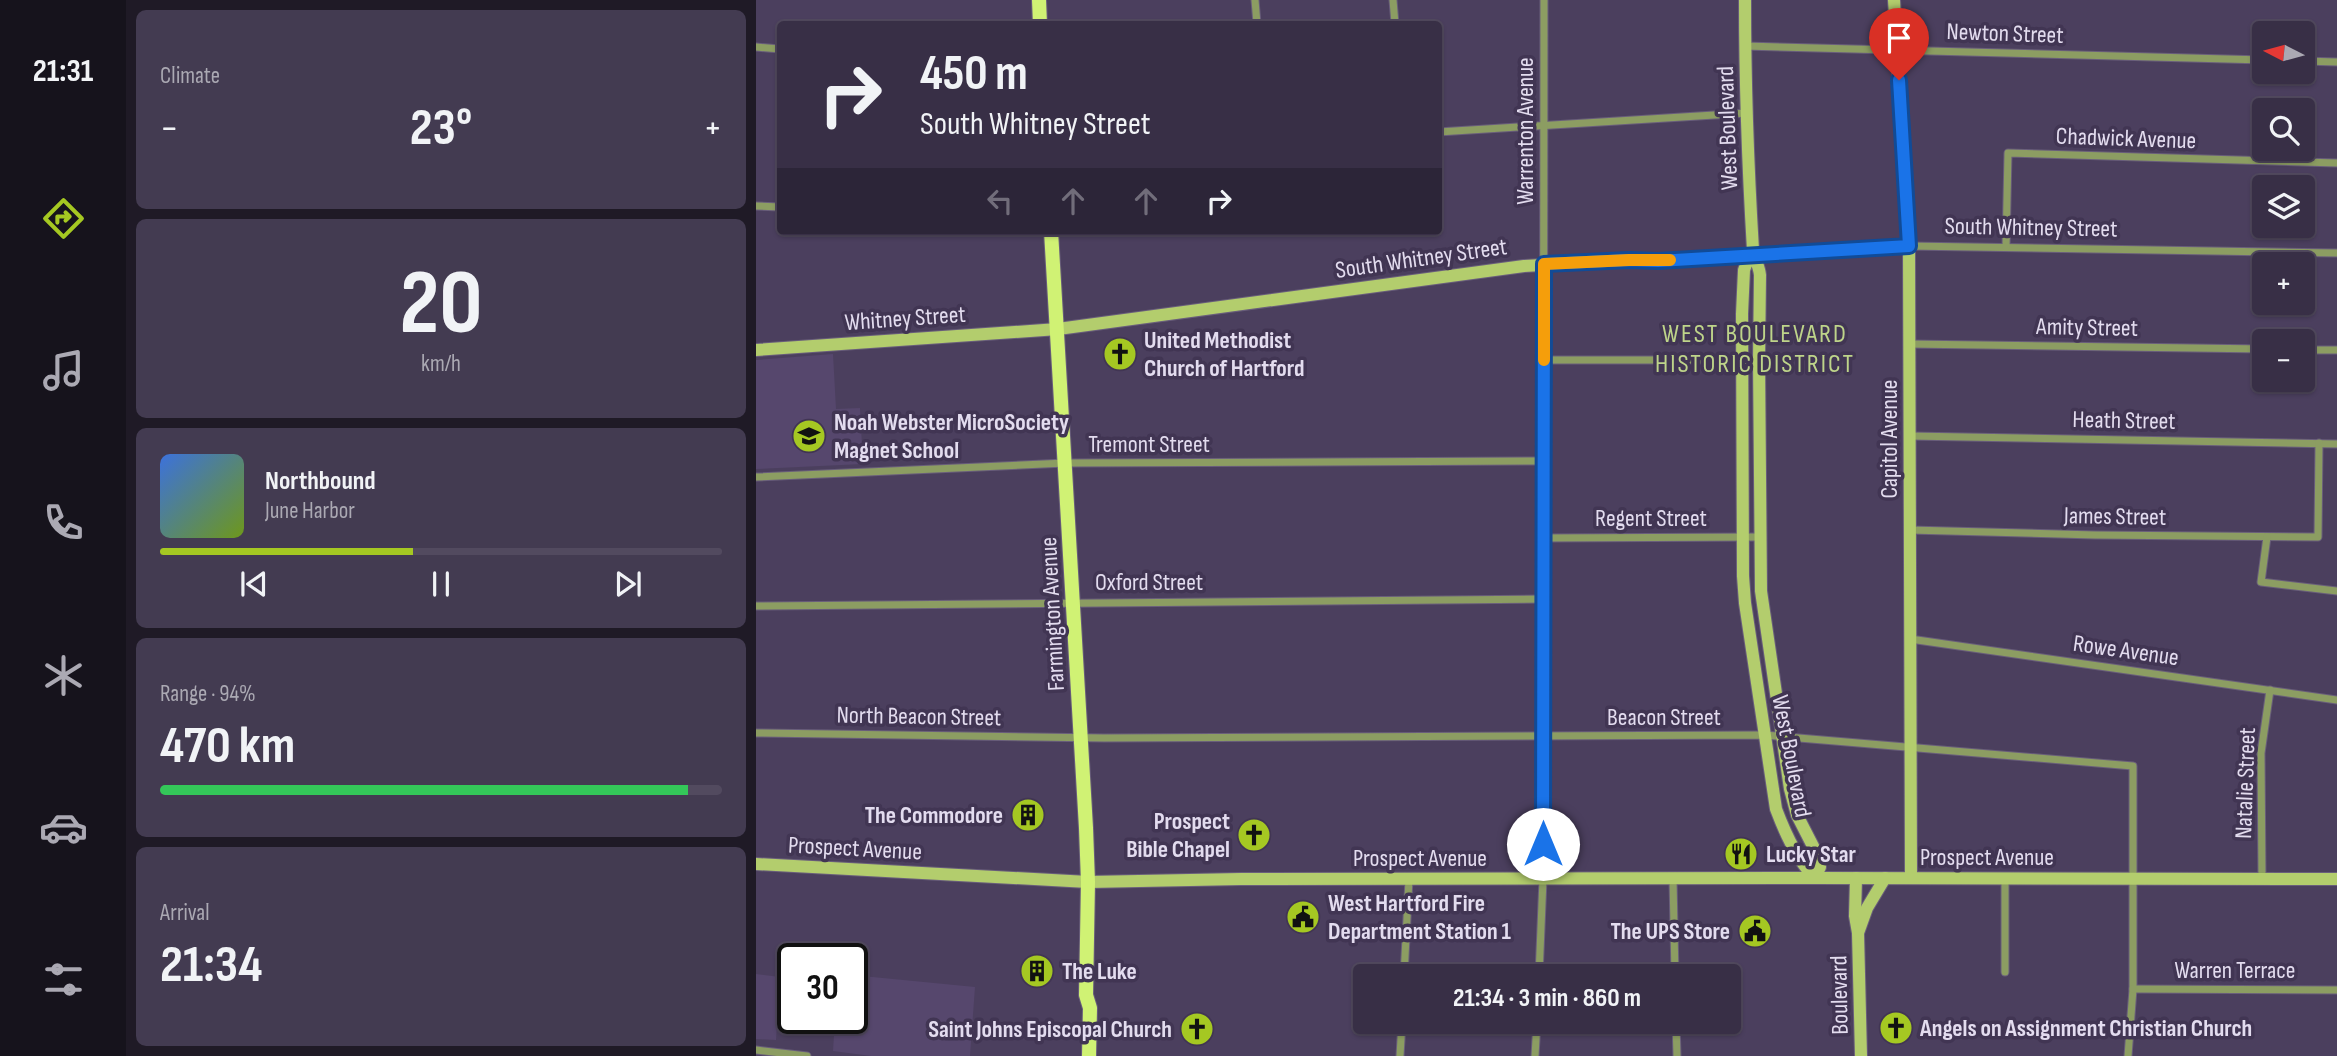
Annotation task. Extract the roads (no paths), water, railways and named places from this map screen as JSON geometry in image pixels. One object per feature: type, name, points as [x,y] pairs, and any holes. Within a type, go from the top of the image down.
[{"type":"main road","points":[[1039,0],[1040,21]]},
{"type":"main road","name":"West Boulevard","points":[[1745,0],[1754,255],[1760,275],[1761,590],[1793,805],[1820,863],[1815,878],[1805,868],[1779,818],[1773,798],[1742,576],[1744,270],[1754,255]]},
{"type":"main road","name":"Capitol Avenue","points":[[1894,0],[1909,246],[1911,878]]},
{"type":"main road","name":"Farmington Avenue","points":[[1051,235],[1082,738],[1088,882],[1086,995],[1090,1008],[1089,1056]]},
{"type":"main road","name":"South Whitney Street","points":[[1058,329],[1544,264],[1658,261],[1909,246]]},
{"type":"main road","name":"Whitney Street","points":[[756,350],[1058,329]]},
{"type":"main road","points":[[1749,636],[1767,634]]},
{"type":"main road","name":"Prospect Avenue","points":[[756,864],[1088,882],[1815,878],[2337,879]]},
{"type":"main road","name":"Boulevard","points":[[1856,878],[1861,1056]]},
{"type":"main road","name":"Boulevard","points":[[1858,933],[1867,908],[1885,878]]},
{"type":"main road","name":"Farmington Avenue","points":[[1080,1056],[1081,1007],[1086,995]]},
{"type":"street","points":[[1255,0],[1257,21]]},
{"type":"street","points":[[1393,0],[1395,21]]},
{"type":"street","name":"Warrenton Avenue","points":[[1539,964],[1543,879],[1544,0]]},
{"type":"street","name":"Newton Street","points":[[1745,46],[2252,60]]},
{"type":"street","points":[[756,47],[777,50]]},
{"type":"street","points":[[2315,61],[2337,62]]},
{"type":"street","points":[[1442,132],[1747,113]]},
{"type":"street","name":"Chadwick Avenue","points":[[2006,247],[2008,153],[2337,163]]},
{"type":"street","points":[[756,206],[777,207]]},
{"type":"street","name":"South Whitney Street","points":[[1909,246],[2337,253]]},
{"type":"street","name":"Amity Street","points":[[1909,344],[2252,349]]},
{"type":"street","points":[[2315,350],[2337,350]]},
{"type":"street","points":[[1544,360],[1759,360]]},
{"type":"street","name":"Heath Street","points":[[1910,436],[2337,444]]},
{"type":"street","name":"James Street","points":[[1910,530],[2318,537],[2319,443]]},
{"type":"street","name":"Tremont Street","points":[[756,477],[1066,463],[1543,461]]},
{"type":"street","name":"Regent Street","points":[[1543,538],[1760,537]]},
{"type":"street","points":[[2267,537],[2261,582],[2337,591]]},
{"type":"street","name":"Oxford Street","points":[[756,606],[1543,599]]},
{"type":"street","name":"Rowe Avenue","points":[[1910,639],[2337,700]]},
{"type":"street","name":"Natalie Street","points":[[2262,878],[2261,753],[2270,690]]},
{"type":"street","name":"North Beacon Street","points":[[756,733],[1082,738]]},
{"type":"street","name":"Beacon Street","points":[[1082,738],[1764,735],[2133,766],[2134,878]]},
{"type":"street","points":[[2005,878],[2005,972]]},
{"type":"street","points":[[2127,1056],[2133,989],[2134,878]]},
{"type":"street","points":[[1405,964],[1409,879]]},
{"type":"street","points":[[1673,879],[1675,964]]},
{"type":"street","name":"Warren Terrace","points":[[2133,989],[2337,990]]},
{"type":"street","points":[[1401,1056],[1402,1034]]},
{"type":"street","points":[[1535,1056],[1536,1034]]},
{"type":"street","points":[[1676,1034],[1677,1056]]},
{"type":"street","points":[[756,1050],[807,1056]]},
{"type":"place","name":"United Methodist Church of Hartford","points":[[1120,354]]},
{"type":"place","name":"Noah Webster MicroSociety Magnet School","points":[[809,436]]},
{"type":"place","name":"The Commodore","points":[[1028,815]]},
{"type":"place","name":"Prospect Bible Chapel","points":[[1254,835]]},
{"type":"place","name":"Lucky Star","points":[[1741,854]]},
{"type":"place","name":"West Hartford Fire Department Station 1","points":[[1303,917]]},
{"type":"place","name":"The UPS Store","points":[[1755,931]]},
{"type":"place","name":"The Luke","points":[[1037,971]]},
{"type":"place","name":"Angels on Assignment Christian Church","points":[[1896,1028]]},
{"type":"place","name":"Saint Johns Episcopal Church","points":[[1197,1029]]},
{"type":"district","name":"WEST BOULEVARD HISTORIC DISTRICT","points":[[1755,348]]}]
